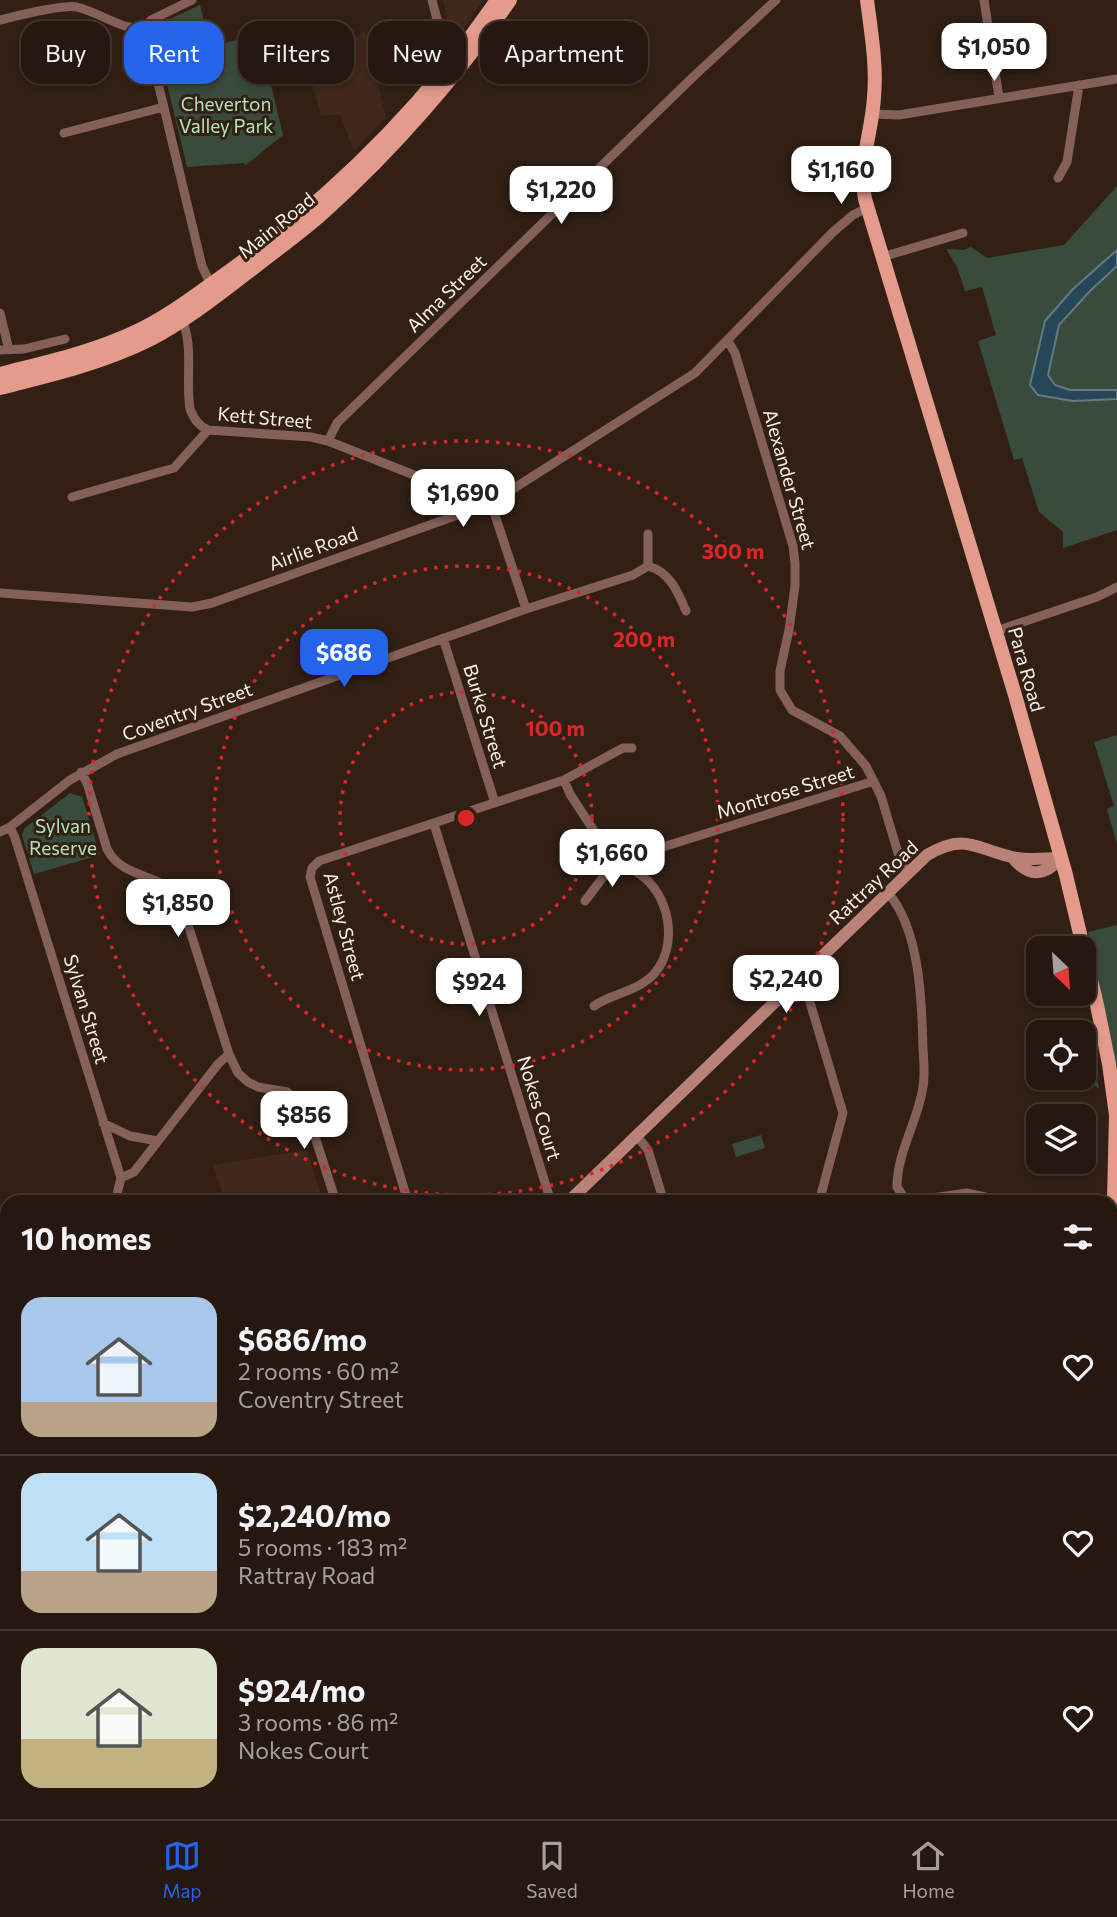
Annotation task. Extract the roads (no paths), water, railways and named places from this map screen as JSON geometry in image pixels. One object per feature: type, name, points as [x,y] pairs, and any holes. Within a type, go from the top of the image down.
[{"type":"main road","name":"Main Road","points":[[466,43],[497,0]]},
{"type":"main road","name":"Main Road","points":[[0,388],[109,357],[153,337],[179,315],[303,229],[349,188],[459,69],[510,0]]},
{"type":"main road","name":"Para Road","points":[[867,0],[874,64],[872,114],[862,163],[866,204],[996,631],[1061,858],[1097,1005],[1110,1072],[1116,1126],[1113,1195]]},
{"type":"main road","name":"Main Road","points":[[214,290],[330,192],[431,84]]},
{"type":"main road","name":"Main Road","points":[[0,374],[106,344],[179,315]]},
{"type":"street","points":[[150,21],[192,0]]},
{"type":"street","points":[[432,0],[438,21]]},
{"type":"street","name":"Alma Street","points":[[328,441],[337,423],[694,76],[776,0]]},
{"type":"street","points":[[984,0],[999,97]]},
{"type":"street","points":[[0,20],[66,3],[124,25]]},
{"type":"street","points":[[872,114],[899,115],[1117,79]]},
{"type":"street","points":[[159,84],[202,266],[214,290]]},
{"type":"street","points":[[1058,178],[1067,162],[1079,85]]},
{"type":"street","points":[[64,133],[164,107]]},
{"type":"street","name":"Airlie Road","points":[[0,593],[192,607],[212,603],[491,503],[695,373],[833,232],[866,204]]},
{"type":"street","points":[[882,257],[962,233]]},
{"type":"street","points":[[0,313],[5,350],[65,339]]},
{"type":"street","name":"Kett Street","points":[[179,315],[187,340],[190,408],[197,422],[208,430],[311,437],[328,441],[462,494],[470,500],[474,509]]},
{"type":"street","name":"Alexander Street","points":[[728,341],[738,364],[793,546],[795,586],[780,671],[780,690],[792,710],[832,730],[846,742],[874,781],[901,863],[909,872]]},
{"type":"street","points":[[72,496],[174,468],[208,430]]},
{"type":"street","points":[[491,503],[526,609]]},
{"type":"street","points":[[648,534],[648,566],[660,569],[666,575],[686,611]]},
{"type":"street","name":"Coventry Street","points":[[0,832],[81,772],[117,754],[526,609],[625,578],[648,566]]},
{"type":"street","points":[[996,631],[1097,597],[1117,587]]},
{"type":"street","name":"Burke Street","points":[[443,638],[495,803]]},
{"type":"street","name":"Astley Street","points":[[406,1195],[310,877],[312,868],[319,861],[564,780],[623,748],[632,748]]},
{"type":"street","points":[[81,772],[112,859],[127,871],[163,883],[180,899],[229,1054],[238,1073],[258,1087],[287,1092],[301,1104],[308,1115],[334,1195]]},
{"type":"street","points":[[564,780],[570,794],[609,854],[634,868],[648,880],[659,895],[669,924],[668,947],[663,962],[648,979],[634,988],[606,997],[594,1006]]},
{"type":"street","name":"Montrose Street","points":[[634,868],[640,857],[650,851],[874,781]]},
{"type":"street","name":"Nokes Court","points":[[434,824],[549,1195]]},
{"type":"street","name":"Sylvan Street","points":[[10,827],[121,1178]]},
{"type":"street","name":"Rattray Road","points":[[575,1195],[928,855],[942,846],[962,843],[979,845],[1013,858],[1020,866],[1038,872],[1051,869],[1061,858]]},
{"type":"street","points":[[584,901],[616,860]]},
{"type":"street","points":[[888,893],[896,902],[910,936],[922,1018],[924,1087],[901,1158],[897,1187],[902,1195]]},
{"type":"street","points":[[799,979],[806,989],[843,1113],[821,1195]]},
{"type":"street","points":[[117,1195],[121,1178],[134,1172],[218,1064],[229,1054]]},
{"type":"street","points":[[103,1123],[130,1136],[158,1141]]},
{"type":"street","points":[[637,1136],[648,1150],[662,1195]]},
{"type":"street","points":[[953,1195],[976,1195]]},
{"type":"water","points":[[1117,250],[1117,266],[1059,325],[1048,375],[1055,385],[1070,390],[1117,390],[1117,399],[1073,401],[1038,395],[1030,385],[1045,321],[1073,289]]},
{"type":"park label","name":"Cheverton Valley Park","points":[[226,114]]},
{"type":"park label","name":"Sylvan Reserve","points":[[63,836]]}]
